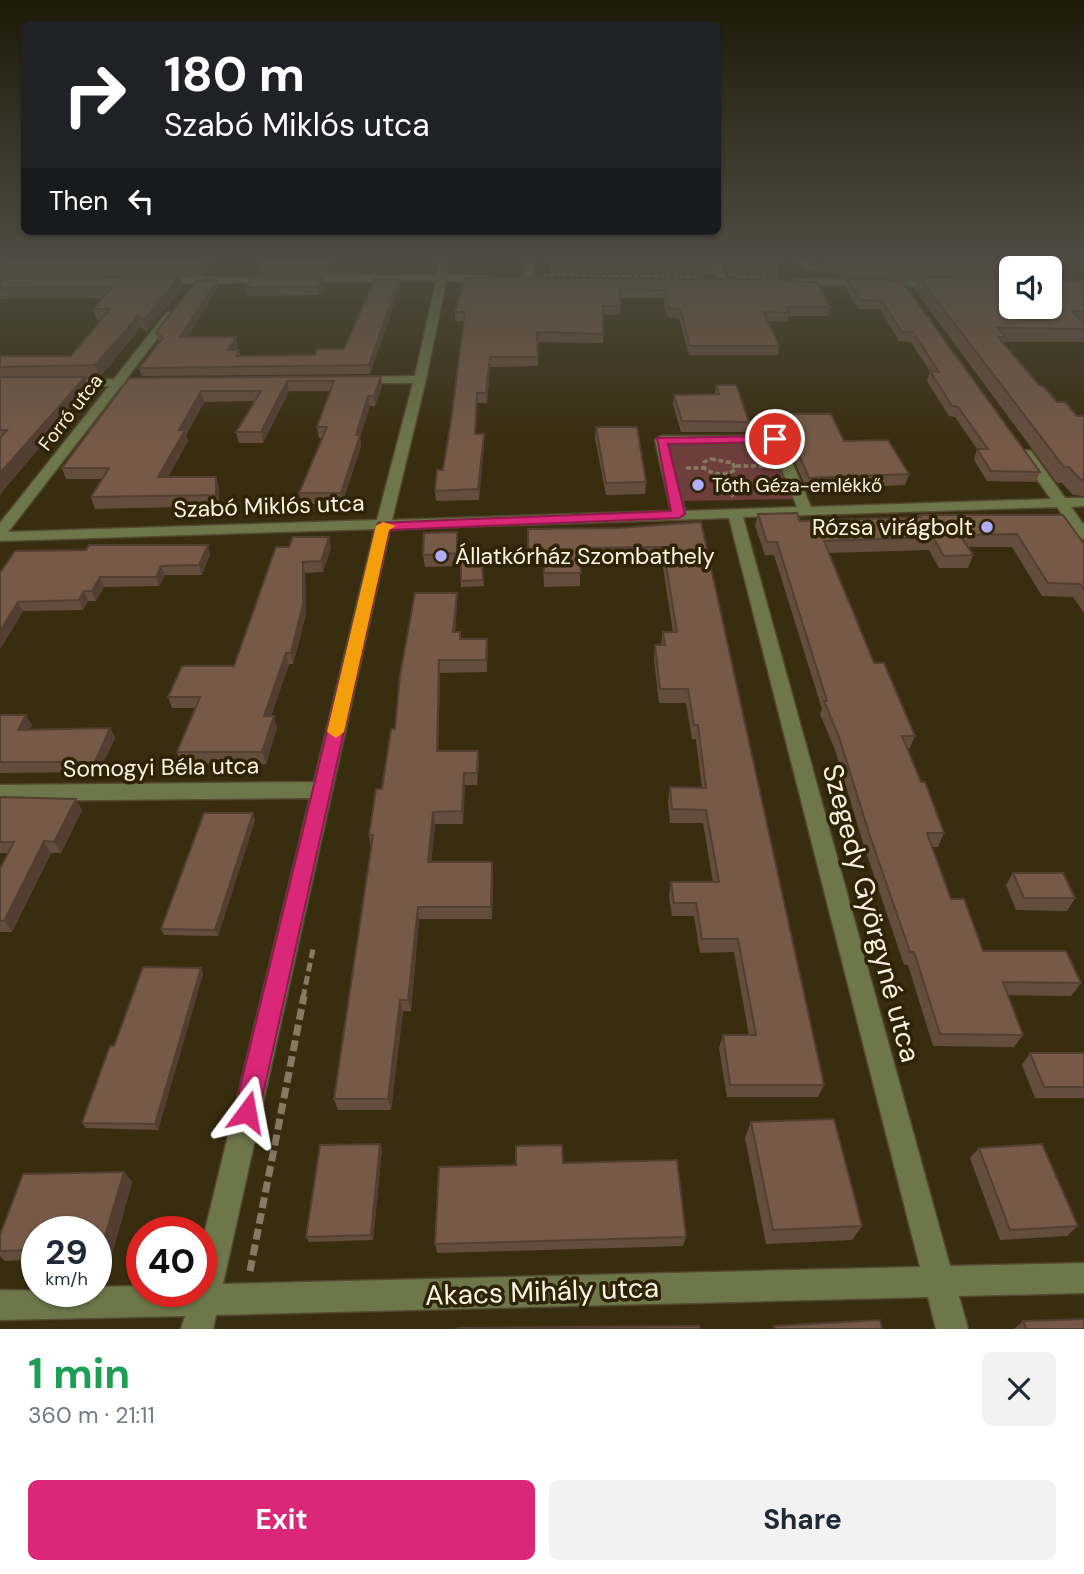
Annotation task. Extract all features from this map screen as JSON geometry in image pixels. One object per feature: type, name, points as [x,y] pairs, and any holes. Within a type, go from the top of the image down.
[{"type":"street","name":"Forró utca","points":[[0,535],[165,320]]},
{"type":"street","points":[[200,1315],[432,320]]},
{"type":"street","points":[[339,380],[420,379]]},
{"type":"street","points":[[52,383],[159,382]]},
{"type":"street","points":[[679,514],[662,440],[775,439],[806,510]]},
{"type":"street","points":[[1021,447],[1084,535]]},
{"type":"street","name":"Szabó Miklós utca","points":[[0,535],[383,526],[679,514],[735,507],[806,510],[1084,502]]},
{"type":"street","name":"Szegedy Györgyné utca","points":[[735,507],[952,1329]]},
{"type":"street","name":"Somogyi Béla utca","points":[[0,793],[323,790]]},
{"type":"street","name":"Akacs Mihály utca","points":[[0,1305],[200,1315],[938,1279],[1084,1278]]},
{"type":"path","points":[[736,466],[731,473],[723,475],[708,472],[704,463],[718,458],[736,466],[787,466]]},
{"type":"path","points":[[723,475],[735,507]]},
{"type":"shaded area","points":[[772,440],[798,499],[679,501],[664,442]]},
{"type":"building","points":[[101,320],[134,320],[95,365],[0,367],[0,356],[71,356]]},
{"type":"building","points":[[165,320],[191,320],[180,337],[236,337],[228,350],[239,350],[236,356],[315,355],[317,349],[344,349],[357,320],[385,320],[369,365],[139,368],[163,338],[156,332]]},
{"type":"building","points":[[464,320],[603,320],[603,334],[537,332],[538,357],[490,357],[486,393],[477,393],[475,434],[484,434],[478,489],[435,491],[437,470],[443,470]]},
{"type":"building","points":[[683,320],[768,320],[779,346],[690,346]]},
{"type":"building","points":[[894,320],[930,320],[1040,472],[991,471],[977,449],[988,449],[958,407],[952,406],[930,371],[939,372],[913,332],[902,332]]},
{"type":"building","points":[[952,320],[1081,320],[1084,323],[1084,329],[998,328],[1006,337],[998,337],[1039,385],[1057,402],[1065,402],[1077,416],[1084,416],[1084,480],[1069,467],[1064,467]]},
{"type":"building","points":[[381,376],[374,396],[368,396],[356,435],[360,435],[341,493],[299,493],[327,427],[317,427],[334,381],[287,381],[261,432],[236,432],[261,391],[201,391],[179,430],[185,430],[158,477],[216,477],[216,495],[91,497],[109,468],[62,468],[129,378]]},
{"type":"building","points":[[0,377],[85,377],[0,473],[0,438],[7,430],[0,430]]},
{"type":"building","points":[[716,385],[736,385],[749,422],[682,421],[674,395],[719,394]]},
{"type":"building","points":[[771,414],[831,414],[844,441],[888,440],[909,474],[809,478],[786,424],[775,422]]},
{"type":"building","points":[[596,427],[637,427],[646,482],[606,483]]},
{"type":"building","points":[[797,513],[800,521],[921,517],[920,515],[1063,515],[1084,544],[1084,590],[1080,584],[1048,583],[1017,534],[960,535],[973,555],[944,556],[933,537],[824,541],[874,663],[884,663],[915,736],[902,736],[921,782],[925,782],[944,833],[927,833],[951,899],[964,899],[983,951],[1066,951],[1081,983],[1003,982],[1023,1035],[940,1034],[914,952],[910,952],[839,737],[824,701],[827,701],[777,542],[767,542],[758,514]]},
{"type":"building","points":[[701,522],[824,1085],[730,1085],[723,1035],[756,1035],[738,939],[702,939],[696,903],[674,903],[671,882],[719,882],[706,810],[672,809],[670,787],[706,788],[698,725],[694,725],[688,689],[660,689],[655,645],[665,645],[663,632],[677,632],[663,547],[579,548],[581,573],[544,573],[543,548],[528,549],[528,529],[618,528]]},
{"type":"building","points":[[457,532],[457,553],[423,555],[424,533]]},
{"type":"building","points":[[293,537],[329,537],[321,561],[303,562],[303,604],[291,653],[286,653],[264,716],[274,716],[262,752],[177,752],[200,697],[168,697],[182,666],[234,666],[276,547],[289,547]]},
{"type":"building","points":[[89,545],[208,545],[199,565],[161,566],[156,577],[100,577],[92,591],[84,591],[79,600],[18,602],[0,631],[0,573],[15,551],[86,550]]},
{"type":"building","points":[[482,560],[483,580],[461,581],[461,561]]},
{"type":"building","points":[[415,593],[457,593],[453,632],[460,632],[460,639],[487,639],[486,660],[439,660],[437,751],[478,751],[477,773],[464,773],[462,811],[433,812],[428,862],[492,862],[491,907],[418,907],[408,1000],[400,1000],[388,1099],[334,1099],[373,835],[369,835],[376,789],[382,789],[391,729],[395,729],[400,675]]},
{"type":"building","points":[[0,715],[26,715],[18,730],[110,728],[95,762],[0,762]]},
{"type":"building","points":[[0,797],[76,799],[54,842],[44,841],[4,921],[0,921],[0,868],[14,842],[0,842]]},
{"type":"building","points":[[204,813],[253,813],[215,930],[161,929]]},
{"type":"building","points":[[1013,873],[1063,873],[1075,898],[1024,898]]},
{"type":"building","points":[[143,967],[201,968],[155,1124],[82,1123],[110,1046],[114,1046]]},
{"type":"building","points":[[1030,1053],[1084,1053],[1084,1087],[1044,1087]]},
{"type":"building","points":[[834,1119],[862,1226],[773,1230],[751,1122]]},
{"type":"building","points":[[380,1144],[371,1235],[306,1237],[320,1145]]},
{"type":"building","points":[[1042,1144],[1078,1226],[1010,1230],[979,1148]]},
{"type":"building","points":[[562,1145],[563,1163],[677,1160],[686,1237],[435,1244],[439,1167],[516,1165],[516,1146]]},
{"type":"building","points":[[124,1172],[111,1216],[21,1216],[21,1250],[0,1251],[0,1235],[23,1174]]},
{"type":"building","points":[[1084,1319],[1084,1329],[1026,1329],[1023,1321]]},
{"type":"building","points":[[880,1320],[882,1329],[775,1329],[774,1326]]},
{"type":"building","points":[[699,1326],[700,1329],[458,1329],[458,1328]]},
{"type":"slow traffic","points":[[336,732],[383,526],[389,526]]},
{"type":"place","name":"Tóth Géza-emlékkő","points":[[698,485]]},
{"type":"place","name":"Rózsa virágbolt","points":[[987,527]]},
{"type":"place","name":"Állatkórház Szombathely","points":[[441,556]]},
{"type":"route","points":[[247,1112],[383,526],[679,514],[662,440],[775,439]]}]
